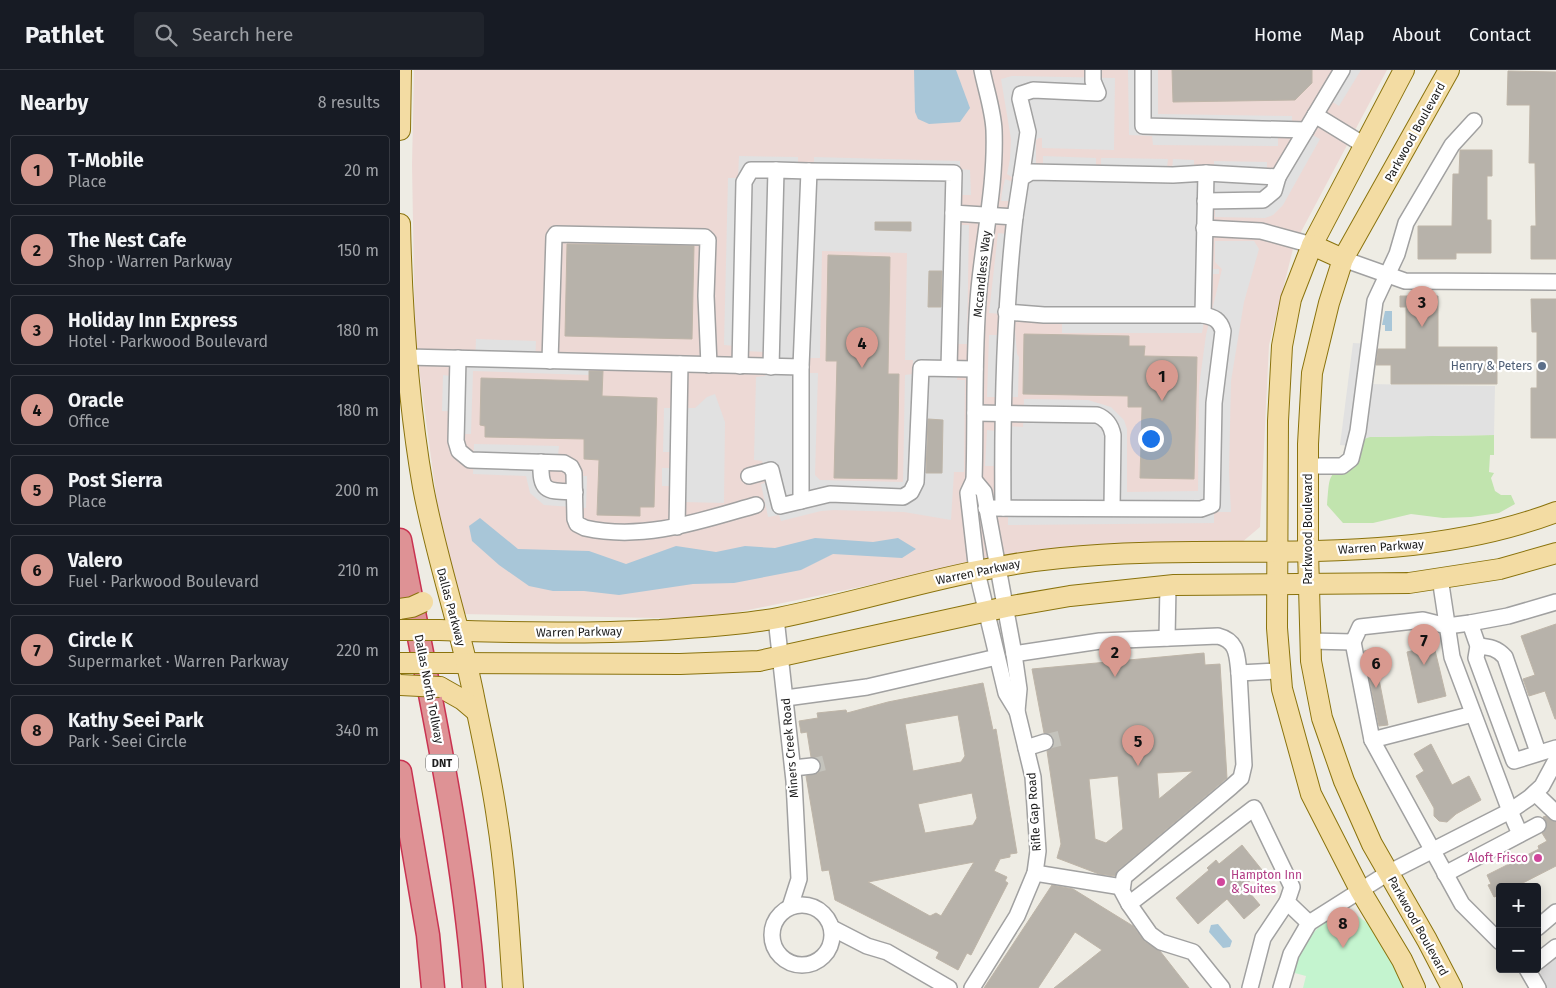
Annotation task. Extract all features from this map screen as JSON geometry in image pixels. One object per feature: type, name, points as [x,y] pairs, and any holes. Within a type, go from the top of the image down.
[{"type":"highway","name":"Dallas North Tollway","points":[[400,540],[459,858],[470,934],[474,988]]},
{"type":"highway","points":[[400,772],[428,935],[432,988]]},
{"type":"main road","points":[[400,130],[401,70]]},
{"type":"main road","points":[[1404,70],[1312,245],[1291,299],[1282,346],[1278,421],[1277,585],[1279,671],[1311,794],[1360,890],[1402,960],[1415,988]]},
{"type":"main road","name":"Parkwood Boulevard","points":[[1449,70],[1343,259],[1319,339],[1312,373],[1308,585],[1311,661],[1322,718],[1344,781],[1372,844],[1426,937],[1452,988]]},
{"type":"main road","name":"Dallas Parkway","points":[[400,224],[406,357],[414,429],[442,574],[448,631],[456,664],[476,712],[498,818],[508,906],[513,988]]},
{"type":"main road","points":[[1312,245],[1343,259]]},
{"type":"main road","name":"Warren Parkway","points":[[400,630],[589,634],[704,627],[776,618],[997,567],[1094,554],[1277,551],[1422,545],[1515,527],[1556,512]]},
{"type":"main road","points":[[400,663],[732,663],[781,658],[996,609],[1070,596],[1168,586],[1409,583],[1500,569],[1556,553]]},
{"type":"main road","points":[[400,609],[412,607],[423,602],[432,592],[442,574]]},
{"type":"main road","points":[[400,685],[440,687],[462,700],[476,712]]},
{"type":"street","name":"Mccandless Way","points":[[977,572],[968,493],[974,480],[975,369],[979,290],[993,163],[994,128],[982,70]]},
{"type":"street","points":[[1003,508],[1002,414],[1006,312],[1015,217],[1028,132],[1020,98],[1021,94],[1033,90],[1098,94],[1093,81],[1093,70]]},
{"type":"street","points":[[1143,70],[1143,126],[1306,130]]},
{"type":"street","points":[[1205,200],[1263,200],[1274,191],[1278,177],[1342,70]]},
{"type":"street","points":[[1315,115],[1364,145]]},
{"type":"street","points":[[1309,466],[1342,466],[1351,460],[1354,452],[1375,302],[1397,254],[1406,223],[1452,145],[1474,121]]},
{"type":"street","points":[[740,366],[744,182],[751,170],[776,170],[954,174],[950,368]]},
{"type":"street","points":[[771,367],[776,170]]},
{"type":"street","points":[[801,501],[801,368],[809,171]]},
{"type":"street","points":[[1021,178],[1031,172],[1165,175],[1206,173],[1278,177]]},
{"type":"street","points":[[1203,315],[1206,173]]},
{"type":"street","points":[[953,213],[1015,217]]},
{"type":"street","points":[[1204,228],[1261,231],[1312,245]]},
{"type":"street","points":[[550,361],[559,297],[554,237],[556,234],[705,237],[708,240],[700,293],[709,365]]},
{"type":"street","points":[[1343,259],[1405,281],[1556,282]]},
{"type":"street","points":[[986,508],[1201,509],[1212,506],[1214,403],[1223,331],[1218,321],[1212,316],[1203,315],[1044,315],[1006,312]]},
{"type":"street","points":[[406,357],[801,368]]},
{"type":"street","points":[[458,358],[456,441],[462,455],[474,460],[564,463],[571,467],[575,479],[575,519],[577,524],[585,528],[655,531],[677,528],[756,505]]},
{"type":"street","points":[[677,528],[680,364]]},
{"type":"street","points":[[749,476],[771,470],[780,506],[830,494],[903,497],[911,492],[916,482],[921,368],[975,369]]},
{"type":"street","points":[[975,413],[1097,415],[1104,418],[1112,428],[1113,435],[1112,508]]},
{"type":"street","points":[[541,462],[540,476],[544,488],[548,491],[575,492]]},
{"type":"street","name":"Mccandless Way","points":[[974,480],[984,492],[997,567]]},
{"type":"street","name":"Rifle Gap Road","points":[[972,988],[1016,916],[1035,873],[1038,851],[1033,777],[1017,711],[1006,693],[997,657],[997,567]]},
{"type":"street","name":"Rifle Gap Road","points":[[977,572],[996,609],[1014,654],[1019,690],[1017,711]]},
{"type":"street","points":[[1440,578],[1452,657],[1520,834]]},
{"type":"street","points":[[1166,638],[1168,586]]},
{"type":"street","points":[[1496,938],[1462,904],[1372,740],[1353,642],[1360,627],[1423,620],[1447,626],[1508,616],[1556,602]]},
{"type":"street","name":"Miners Creek Road","points":[[776,618],[793,768],[799,879],[790,908]]},
{"type":"street","points":[[1470,623],[1478,646],[1476,658],[1514,761],[1538,752],[1556,748]]},
{"type":"street","points":[[1014,654],[1100,641],[1218,636],[1226,639],[1236,650],[1244,765],[1243,774],[1231,787],[1127,874],[1122,887],[1123,894],[1149,935],[1161,942],[1193,952],[1222,988]]},
{"type":"street","points":[[1310,641],[1353,642]]},
{"type":"street","points":[[1478,646],[1500,650],[1505,657],[1538,752]]},
{"type":"street","points":[[786,698],[867,687],[997,657]]},
{"type":"street","points":[[1238,673],[1279,671]]},
{"type":"street","points":[[1372,740],[1473,714]]},
{"type":"street","points":[[1026,748],[1045,742]]},
{"type":"street","points":[[1281,988],[1290,954],[1309,923],[1388,873],[1510,811],[1535,793],[1552,775],[1556,760]]},
{"type":"street","points":[[793,768],[812,766]]},
{"type":"street","points":[[1535,793],[1555,815]]},
{"type":"street","points":[[1129,904],[1254,808],[1292,887],[1287,902],[1263,938],[1250,988]]},
{"type":"street","points":[[1445,874],[1538,825]]},
{"type":"street","points":[[1035,873],[1122,887]]},
{"type":"street","name":"Miners Creek Road","points":[[799,879],[811,906]]},
{"type":"street","points":[[1287,902],[1309,923]]},
{"type":"street","points":[[832,928],[829,949],[824,956],[809,964],[800,965],[784,958],[774,944],[773,927],[777,919],[790,908],[800,905],[811,906],[824,914],[832,928],[867,946],[886,952],[949,988]]},
{"type":"street","points":[[1541,925],[1556,912]]},
{"type":"street","points":[[829,949],[867,946]]},
{"type":"street","points":[[1541,959],[1556,947]]},
{"type":"street","points":[[1529,973],[1538,988]]},
{"type":"shaded area","points":[[414,70],[1387,70],[1294,245],[1269,345],[1260,527],[1241,543],[957,567],[705,619],[462,614],[437,502],[415,339],[412,165]]},
{"type":"shaded area","points":[[1128,70],[1158,70],[1158,114],[1292,116],[1292,125],[1278,136],[1278,146],[1153,145],[1152,136],[1129,135]]},
{"type":"shaded area","points":[[1336,70],[1361,70],[1339,106],[1321,95]]},
{"type":"shaded area","points":[[1012,76],[1115,78],[1114,150],[1042,148],[1042,138],[1039,138],[1036,140],[1036,165],[1043,166],[1043,156],[1096,158],[1096,167],[1101,167],[1101,158],[1168,159],[1167,168],[1172,169],[1173,159],[1194,160],[1194,169],[1214,170],[1214,161],[1267,162],[1267,171],[1275,169],[1305,131],[1320,139],[1283,205],[1273,215],[1265,218],[1215,217],[1215,207],[1211,207],[1210,269],[1219,269],[1219,274],[1213,274],[1212,298],[1208,298],[1202,333],[1062,333],[1062,322],[1027,316],[989,313],[998,233],[1007,234],[1010,201],[1001,201],[1002,192],[1005,179],[1013,182],[1015,179],[1007,174],[1011,139],[1001,79]]},
{"type":"shaded area","points":[[739,156],[798,157],[798,165],[814,165],[814,157],[960,161],[960,169],[970,170],[971,195],[961,195],[960,225],[969,225],[967,344],[957,344],[957,380],[965,380],[964,472],[954,472],[951,520],[904,512],[834,510],[821,511],[781,521],[779,515],[768,517],[761,484],[768,482],[762,461],[754,460],[756,377],[765,376],[765,352],[746,351],[735,346],[724,345],[728,178],[738,178]],"holes":[[[822,251],[907,253],[905,360],[913,360],[913,374],[905,375],[903,482],[820,480],[815,475],[818,373],[808,373],[809,358],[820,358]]]},
{"type":"shaded area","points":[[1215,241],[1254,241],[1259,249],[1244,302],[1231,381],[1229,471],[1231,512],[1214,512],[1214,523],[1008,525],[1008,515],[995,502],[995,466],[985,466],[987,430],[996,431],[1008,426],[1023,427],[1024,399],[1088,400],[1111,407],[1124,420],[1127,429],[1127,492],[1198,491],[1199,386],[1206,335],[1222,269],[1215,262]]},
{"type":"shaded area","points":[[1015,330],[1017,354],[1019,357],[1018,397],[987,397],[989,335],[998,335],[999,331]]},
{"type":"shaded area","points":[[476,339],[536,341],[535,363],[589,365],[589,375],[473,371],[471,434],[461,434],[462,412],[442,411],[443,375],[451,376],[475,363]]},
{"type":"shaded area","points":[[1353,343],[1370,344],[1365,384],[1495,386],[1494,435],[1370,437],[1364,439],[1361,447],[1340,445]]},
{"type":"shaded area","points":[[715,394],[725,422],[724,503],[683,502],[683,486],[662,486],[662,468],[671,468],[671,452],[663,452],[664,408],[695,408],[707,397]]},
{"type":"shaded area","points":[[474,444],[559,446],[558,456],[535,455],[534,480],[536,486],[546,497],[577,498],[578,476],[587,476],[586,508],[544,505],[530,493],[526,476],[473,474]]},
{"type":"shaded area","points":[[1556,954],[1556,988],[1547,988],[1540,977],[1541,966]]},
{"type":"green space","points":[[1494,435],[1494,455],[1490,455],[1489,472],[1494,473],[1491,478],[1495,491],[1501,495],[1511,495],[1515,504],[1499,513],[1443,518],[1411,514],[1373,523],[1343,523],[1327,505],[1332,475],[1358,460],[1362,442],[1367,437]]},
{"type":"green space","points":[[1346,913],[1355,914],[1370,925],[1406,988],[1303,988],[1306,976],[1291,972],[1299,953],[1319,927],[1336,916]]},
{"type":"water","points":[[914,70],[956,70],[970,108],[960,122],[929,124],[918,119],[915,112]]},
{"type":"water","points":[[1385,311],[1392,311],[1392,331],[1385,331],[1385,325],[1382,325]]},
{"type":"water","points":[[480,518],[518,549],[589,551],[626,564],[676,546],[716,552],[745,546],[775,548],[815,538],[873,542],[898,538],[916,549],[902,558],[833,554],[801,570],[734,583],[693,584],[619,595],[584,591],[553,591],[529,586],[499,565],[472,541],[469,526]]},
{"type":"water","points":[[1218,924],[1232,941],[1230,947],[1223,948],[1209,932],[1211,925]]},
{"type":"building","points":[[1172,70],[1312,70],[1312,83],[1295,100],[1173,102]]},
{"type":"building","points":[[1508,71],[1556,72],[1556,259],[1531,259],[1531,226],[1536,226],[1535,163],[1529,163],[1530,105],[1507,105]]},
{"type":"building","points":[[1460,150],[1492,150],[1492,176],[1487,176],[1487,220],[1491,220],[1491,253],[1456,253],[1456,259],[1418,259],[1418,226],[1452,226],[1453,174],[1459,174]]},
{"type":"building","points":[[875,222],[911,222],[911,231],[875,230]]},
{"type":"building","points":[[567,244],[694,246],[692,339],[565,336]]},
{"type":"building","points":[[828,255],[890,257],[888,374],[899,374],[897,479],[834,478],[837,361],[826,361]]},
{"type":"building","points":[[929,271],[942,271],[941,307],[928,307]]},
{"type":"building","points":[[1400,296],[1438,296],[1438,347],[1497,347],[1497,384],[1391,384],[1391,365],[1376,365],[1378,349],[1406,349],[1406,307],[1400,307]]},
{"type":"building","points":[[1531,299],[1556,299],[1556,438],[1531,438],[1531,388],[1537,388],[1537,332],[1532,332]]},
{"type":"building","points":[[1024,334],[1129,336],[1129,346],[1145,346],[1144,356],[1197,357],[1194,479],[1140,478],[1142,407],[1128,407],[1128,396],[1023,394]]},
{"type":"building","points":[[589,371],[603,371],[602,396],[657,398],[654,507],[640,507],[640,516],[597,515],[599,460],[584,459],[584,439],[485,437],[485,426],[480,425],[481,378],[589,381]]},
{"type":"building","points":[[928,419],[943,420],[942,473],[926,473]]},
{"type":"building","points":[[1556,624],[1555,719],[1545,691],[1529,696],[1523,679],[1535,675],[1521,636]]},
{"type":"building","points":[[1434,646],[1446,696],[1418,703],[1407,652]]},
{"type":"building","points":[[1373,649],[1388,725],[1379,726],[1364,651]]},
{"type":"building","points":[[1204,653],[1205,665],[1220,664],[1227,778],[1118,870],[1115,876],[1099,874],[1057,858],[1061,844],[1047,751],[1052,748],[1054,740],[1051,735],[1044,733],[1032,669]],"holes":[[[1193,771],[1159,799],[1157,773]],[[1118,776],[1123,829],[1106,843],[1095,839],[1089,779]]]},
{"type":"building","points":[[983,683],[993,730],[996,729],[1017,853],[1000,859],[994,871],[1007,877],[1005,881],[1008,883],[971,955],[967,953],[958,970],[936,958],[939,952],[835,900],[829,870],[822,871],[806,776],[818,773],[821,765],[816,758],[811,757],[807,732],[801,733],[799,721],[818,718],[817,713],[846,710],[847,713],[888,702]],"holes":[[[958,715],[965,756],[961,762],[913,771],[905,724]],[[972,793],[977,818],[973,825],[925,833],[918,804]],[[974,862],[941,916],[936,913],[930,916],[868,882]]]},
{"type":"building","points":[[1431,744],[1452,785],[1469,776],[1481,800],[1456,814],[1447,822],[1439,821],[1434,816],[1434,808],[1416,776],[1424,771],[1414,754]]},
{"type":"building","name":"Aloft Frisco","points":[[1546,816],[1556,822],[1556,866],[1523,883],[1496,883],[1496,896],[1494,897],[1488,885],[1491,884],[1487,875],[1539,849],[1538,846],[1547,841],[1542,833],[1547,826],[1543,817]]},
{"type":"building","name":"Hampton Inn & Suites","points":[[1242,845],[1262,870],[1244,886],[1260,905],[1244,919],[1227,899],[1198,924],[1176,898],[1209,870],[1207,868],[1216,860],[1219,864]]},
{"type":"building","points":[[1052,885],[1073,889],[1133,926],[1144,941],[1160,951],[1189,988],[1054,988],[1102,950],[1075,932],[1038,988],[984,988]]},
{"type":"tunnel","points":[[1045,742],[1065,737]]},
{"type":"tunnel","points":[[812,766],[824,763]]},
{"type":"place","name":"Holiday Inn Express","points":[[1422,327]]},
{"type":"place","name":"Henry & Peters","points":[[1542,366]]},
{"type":"place","name":"Oracle","points":[[862,368]]},
{"type":"place","name":"T-Mobile","points":[[1162,401]]},
{"type":"place","name":"Circle K","points":[[1424,665]]},
{"type":"place","name":"The Nest Cafe","points":[[1115,677]]},
{"type":"place","name":"Valero","points":[[1376,688]]},
{"type":"place","name":"Post Sierra","points":[[1138,766]]},
{"type":"place","name":"Aloft Frisco","points":[[1538,858]]},
{"type":"place","name":"Hampton Inn & Suites","points":[[1221,882]]},
{"type":"place","name":"Kathy Seei Park","points":[[1343,948]]}]
